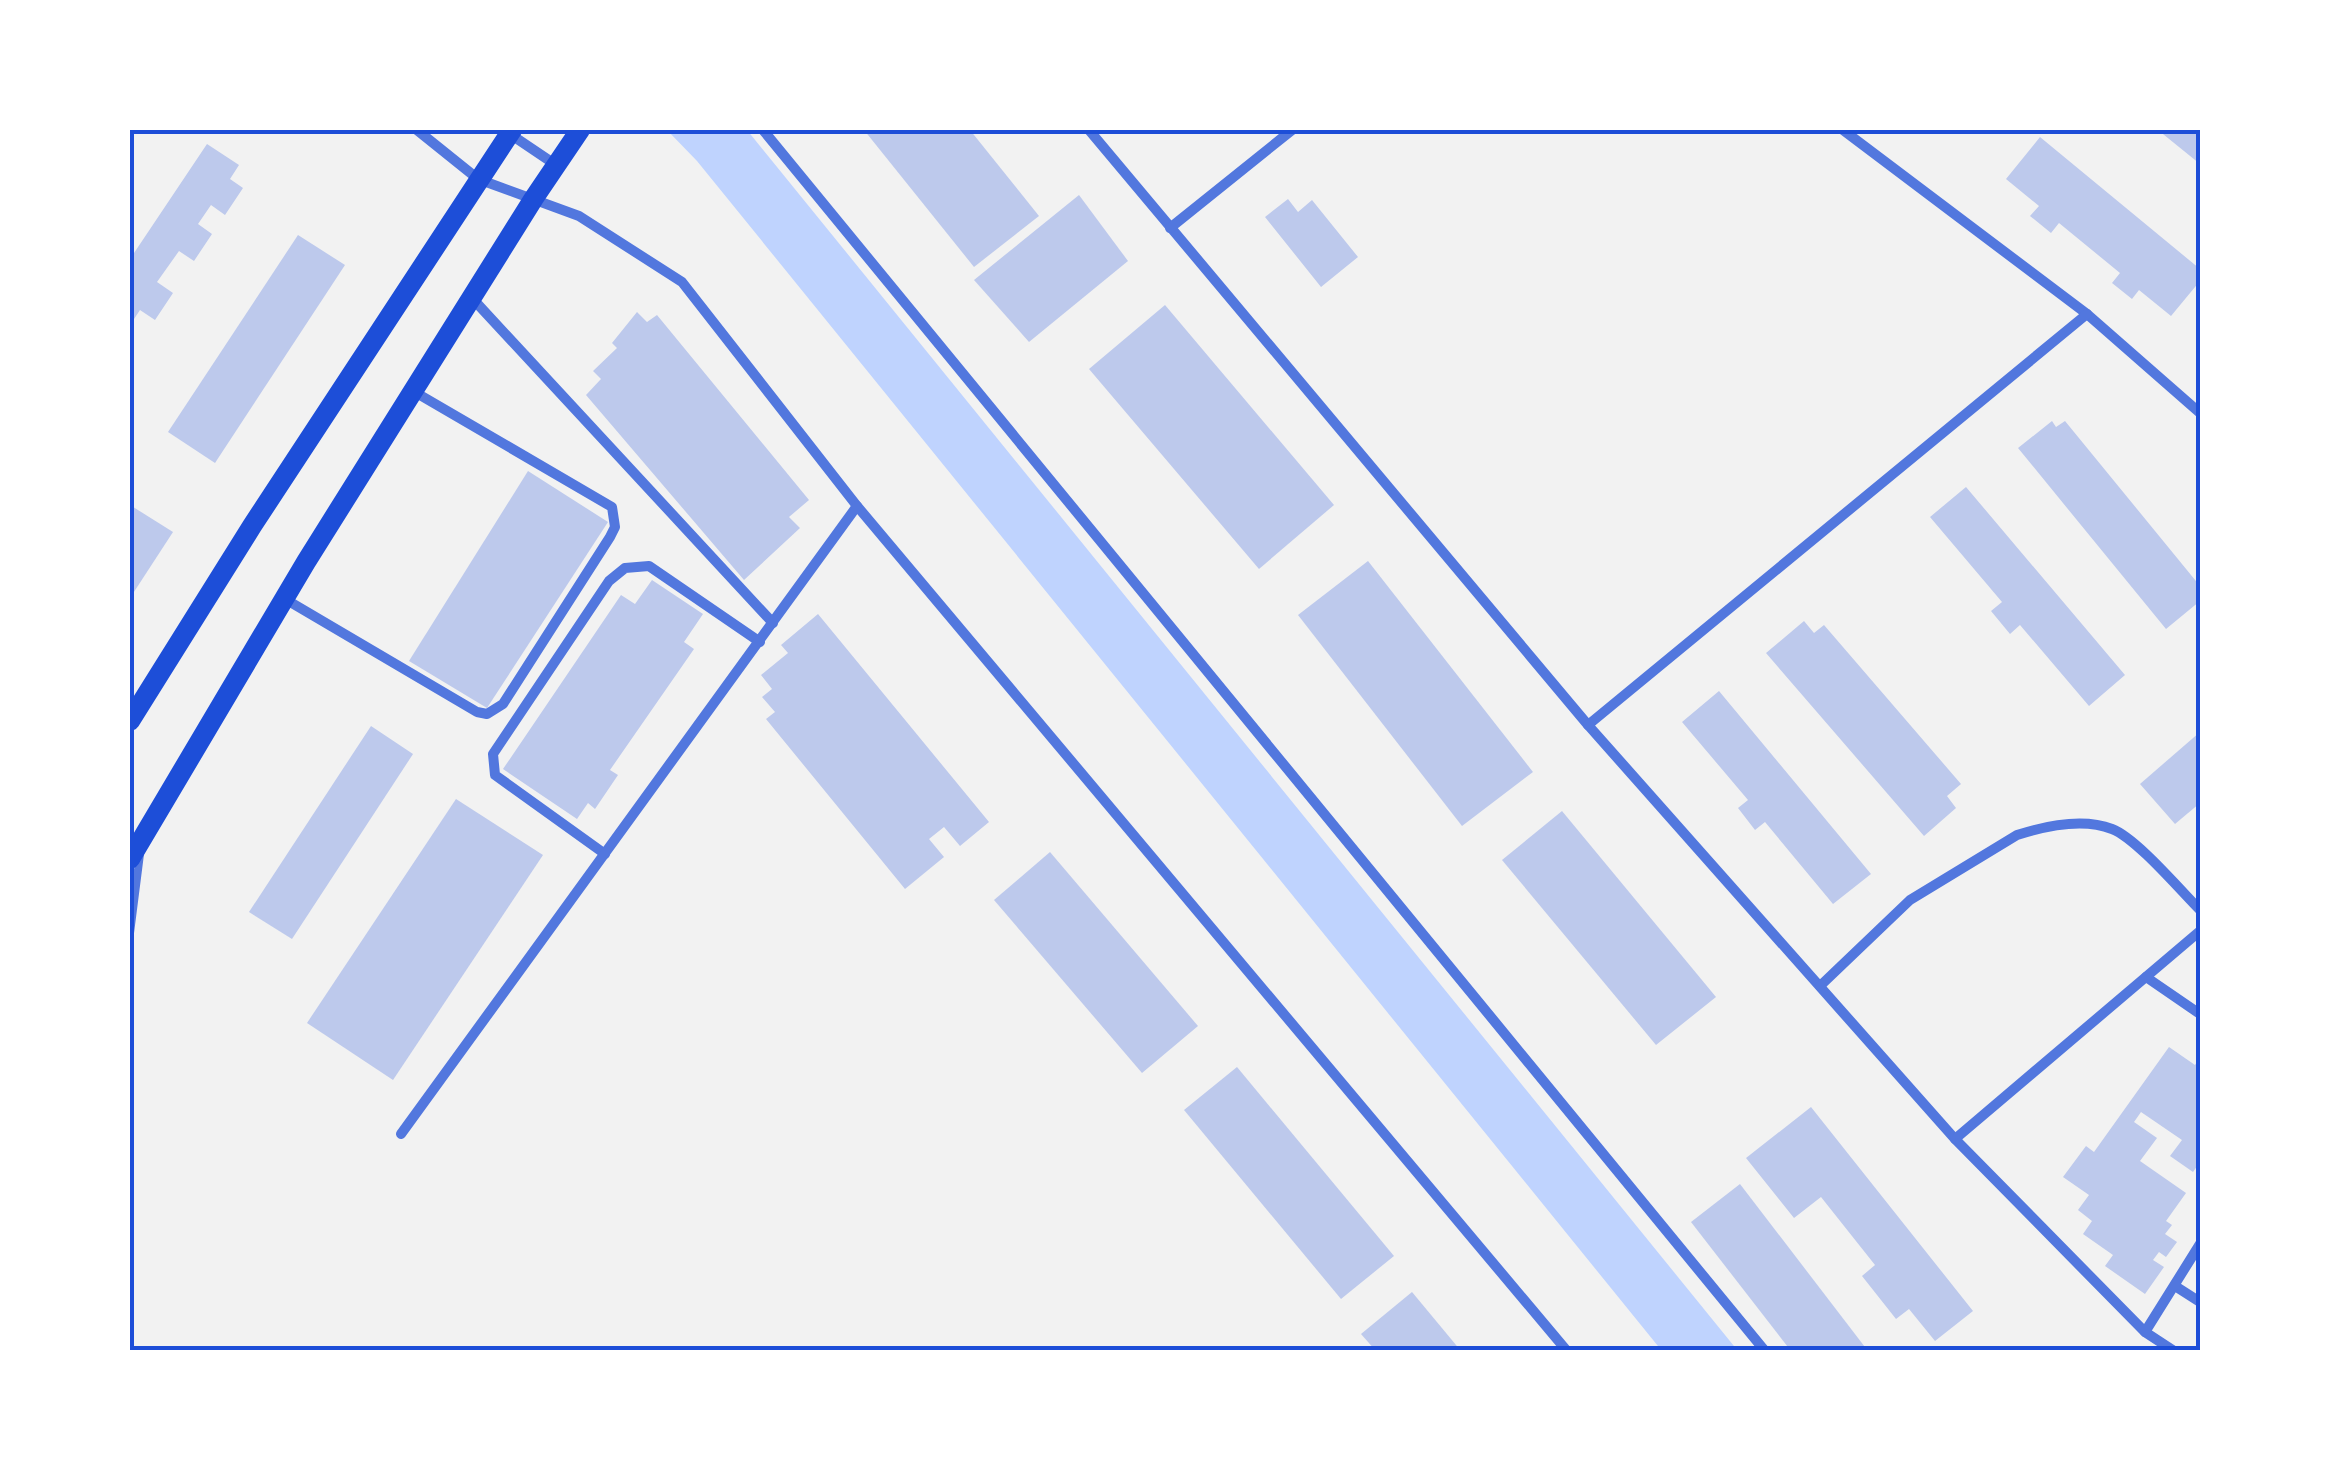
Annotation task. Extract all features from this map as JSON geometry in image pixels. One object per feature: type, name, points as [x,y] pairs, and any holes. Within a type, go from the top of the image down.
[{"type":"main road","points":[[130,859],[284,599],[580,130]]},
{"type":"main road","points":[[130,721],[509,131]]},
{"type":"street","points":[[417,130],[478,179],[579,216],[682,282],[857,506],[1567,1351]]},
{"type":"street","points":[[763,130],[1764,1351]]},
{"type":"street","points":[[1089,130],[1588,725],[1956,1139],[2145,1332],[2174,1351]]},
{"type":"street","points":[[1170,228],[1292,130]]},
{"type":"street","points":[[1843,130],[2087,314],[2200,413]]},
{"type":"street","points":[[509,131],[556,165]]},
{"type":"street","points":[[472,298],[773,623]]},
{"type":"street","points":[[1588,725],[2087,314]]},
{"type":"street","points":[[284,599],[477,712],[487,714],[503,704],[610,537],[615,527],[612,507],[413,391]]},
{"type":"street","points":[[401,1134],[857,506]]},
{"type":"street","points":[[604,854],[495,776],[492,764],[493,754],[609,582],[625,568],[649,566],[760,642]]},
{"type":"street","points":[[1820,986],[1910,900],[2018,836],[2052,826],[2110,828],[2125,836],[2200,910]]},
{"type":"street","points":[[1956,1139],[2200,930]]},
{"type":"street","points":[[2146,976],[2200,1014]]},
{"type":"street","points":[[2145,1332],[2200,1244]]},
{"type":"street","points":[[2175,1286],[2200,1302]]},
{"type":"lane","points":[[130,933],[143,835]]},
{"type":"water","points":[[667,130],[747,130],[1738,1351],[1662,1351],[697,161]]},
{"type":"building","points":[[864,130],[970,130],[1039,216],[974,267]]},
{"type":"building","points":[[2158,130],[2200,130],[2200,164]]},
{"type":"building","points":[[2040,137],[2200,269],[2200,281],[2171,316],[2139,290],[2132,299],[2112,283],[2120,273],[2059,223],[2051,233],[2030,216],[2039,206],[2006,179]]},
{"type":"building","points":[[207,144],[239,165],[230,179],[243,188],[225,215],[211,205],[198,224],[212,234],[194,261],[179,251],[157,282],[173,293],[155,320],[140,310],[130,325],[130,259]]},
{"type":"building","points":[[1079,195],[1128,261],[1029,342],[974,280]]},
{"type":"building","points":[[1288,199],[1298,212],[1312,200],[1358,257],[1321,287],[1265,217]]},
{"type":"building","points":[[298,235],[345,265],[215,463],[168,432]]},
{"type":"building","points":[[1165,305],[1334,505],[1259,569],[1089,369]]},
{"type":"building","points":[[637,312],[647,322],[657,315],[809,500],[789,517],[800,528],[744,580],[586,395],[601,379],[593,371],[617,348],[612,343]]},
{"type":"building","points":[[2052,421],[2056,427],[2065,421],[2200,586],[2200,601],[2166,629],[2018,448]]},
{"type":"building","points":[[528,471],[608,522],[487,708],[409,661]]},
{"type":"building","points":[[1966,487],[2125,675],[2089,706],[2020,625],[2010,634],[1991,611],[2002,602],[1930,517]]},
{"type":"building","points":[[130,505],[173,532],[130,598]]},
{"type":"building","points":[[1368,561],[1533,772],[1462,826],[1298,615]]},
{"type":"building","points":[[652,580],[703,614],[684,642],[694,649],[610,770],[618,775],[595,809],[588,803],[577,819],[503,769],[621,595],[635,604]]},
{"type":"building","points":[[818,614],[989,822],[960,846],[944,827],[929,839],[944,857],[905,889],[766,719],[775,712],[762,697],[772,689],[761,675],[788,653],[781,645]]},
{"type":"building","points":[[1804,621],[1814,633],[1824,625],[1961,784],[1947,796],[1956,808],[1924,836],[1766,653]]},
{"type":"building","points":[[1719,691],[1871,874],[1833,904],[1765,822],[1755,830],[1738,808],[1748,800],[1682,722]]},
{"type":"building","points":[[371,726],[413,754],[292,939],[249,912]]},
{"type":"building","points":[[2200,732],[2200,803],[2175,824],[2140,784]]},
{"type":"building","points":[[456,799],[543,855],[393,1080],[307,1023]]},
{"type":"building","points":[[1562,811],[1716,997],[1656,1045],[1502,860]]},
{"type":"building","points":[[1050,852],[1198,1026],[1142,1073],[994,900]]},
{"type":"building","points":[[2169,1047],[2195,1065],[2200,1058],[2200,1162],[2193,1172],[2170,1156],[2182,1140],[2141,1112],[2134,1122],[2157,1138],[2140,1161],[2186,1193],[2166,1221],[2172,1225],[2165,1234],[2177,1242],[2166,1257],[2159,1252],[2153,1260],[2164,1267],[2145,1294],[2105,1266],[2113,1255],[2083,1234],[2092,1221],[2078,1210],[2089,1195],[2063,1177],[2086,1146],[2094,1152]]},
{"type":"building","points":[[1237,1067],[1394,1256],[1341,1299],[1184,1110]]},
{"type":"building","points":[[1811,1107],[1973,1311],[1935,1341],[1909,1309],[1896,1319],[1862,1276],[1875,1265],[1821,1197],[1794,1218],[1746,1158]]},
{"type":"building","points":[[1740,1184],[1868,1351],[1791,1351],[1691,1222]]},
{"type":"building","points":[[1412,1292],[1461,1351],[1376,1351],[1361,1334]]}]
